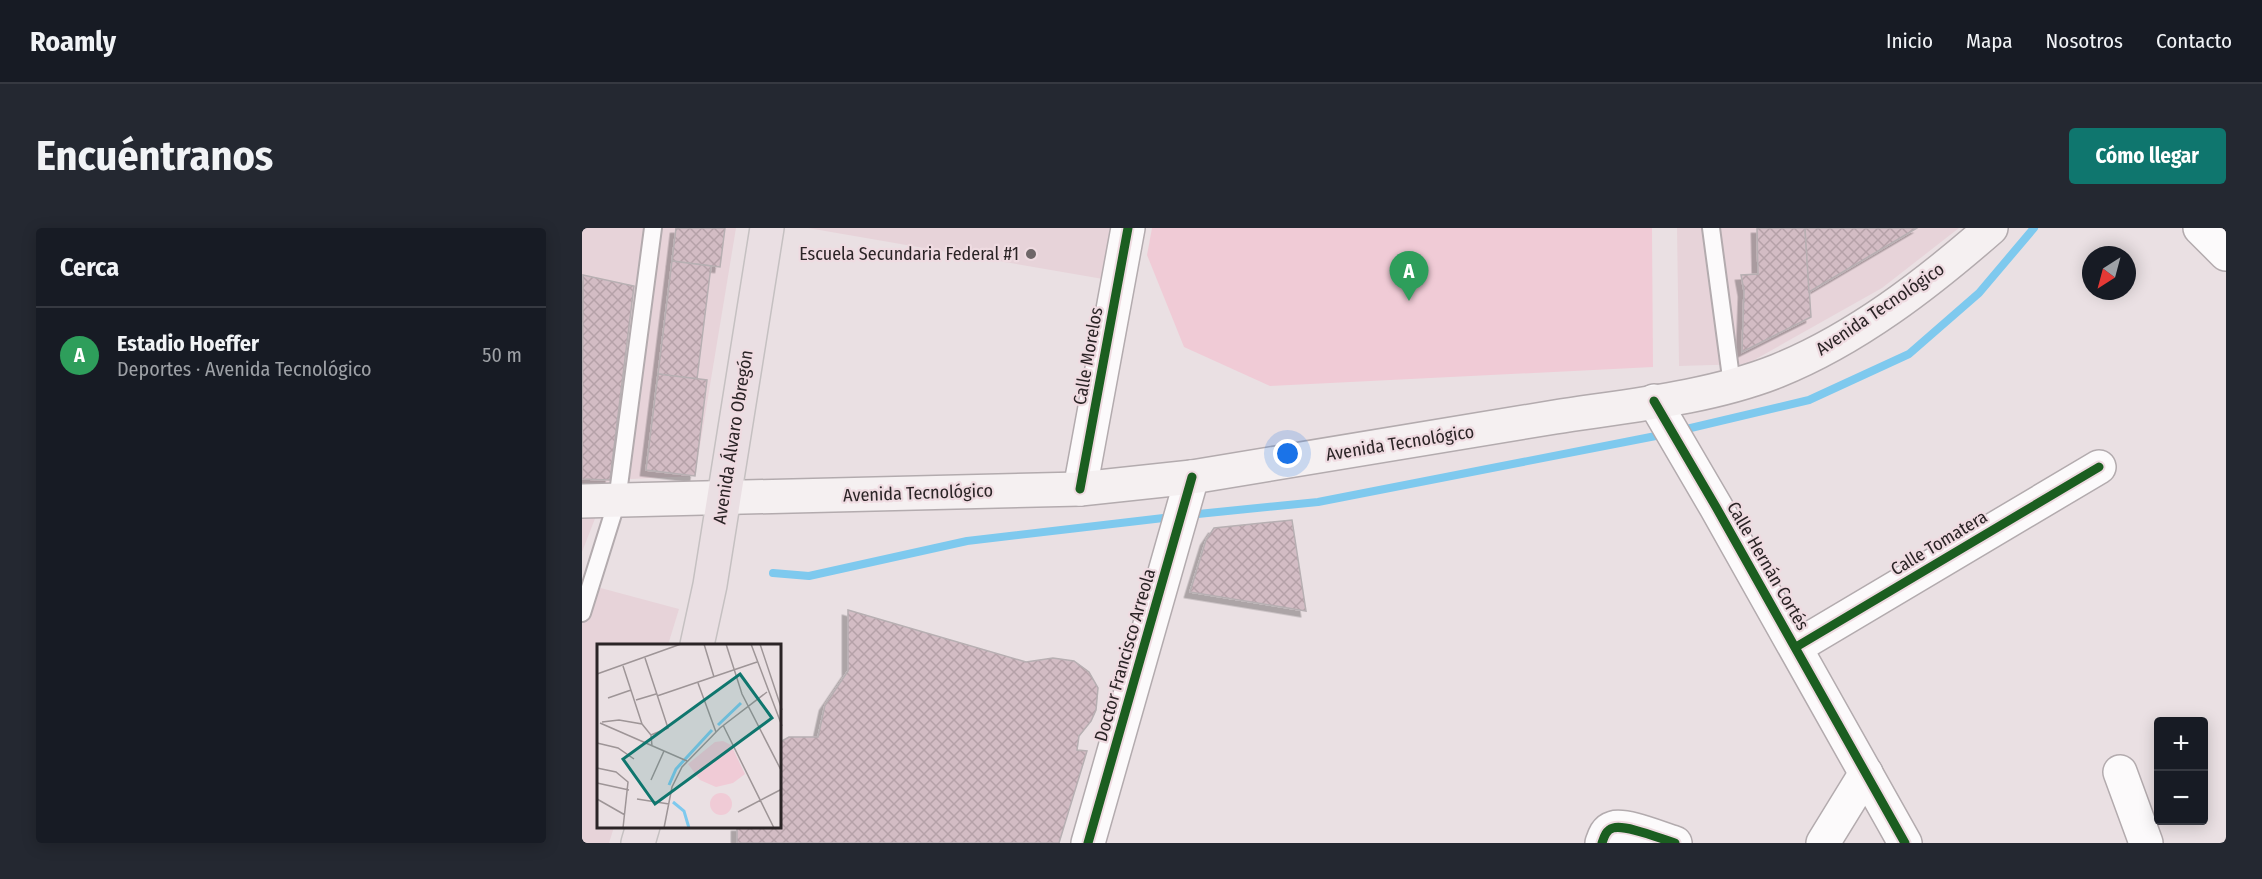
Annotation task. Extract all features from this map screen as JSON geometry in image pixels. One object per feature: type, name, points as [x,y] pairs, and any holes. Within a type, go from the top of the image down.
[{"type":"highway","name":"Avenida Álvaro Obregón","points":[[697,644],[710,585],[767,228]]},
{"type":"highway","points":[[638,843],[642,828]]},
{"type":"main road","name":"Avenida Tecnológico","points":[[582,501],[1080,489],[1192,477],[1654,401],[1732,385],[1776,371],[1812,355],[1852,333],[1938,272],[1991,228]]},
{"type":"street","name":"Calle Morelos","points":[[1080,489],[1128,228]]},
{"type":"street","points":[[2200,228],[2226,254]]},
{"type":"street","name":"Calle Hernán Cortés","points":[[1654,401],[1796,647],[1905,843]]},
{"type":"street","name":"Calle Tomatera","points":[[1796,647],[2099,467]]},
{"type":"street","name":"Doctor Francisco Arreola","points":[[1088,843],[1192,477]]},
{"type":"street","points":[[1823,843],[1866,772]]},
{"type":"street","points":[[2120,772],[2146,843]]},
{"type":"street","points":[[1602,843],[1610,828],[1621,827],[1675,843]]},
{"type":"lane","points":[[582,613],[617,501],[653,228]]},
{"type":"lane","points":[[1711,228],[1732,385]]},
{"type":"shaded area","points":[[582,228],[736,228],[695,476],[610,480],[582,552]]},
{"type":"shaded area","name":"Escuela Secundaria Federal #1","points":[[808,228],[1111,228],[1103,279]]},
{"type":"shaded area","points":[[1152,228],[1652,228],[1653,367],[1270,386],[1184,347],[1147,255]]},
{"type":"shaded area","points":[[1677,228],[1959,228],[1882,288],[1747,364],[1679,366]]},
{"type":"shaded area","points":[[582,583],[679,609],[668,644],[597,644],[597,828],[614,828],[609,843],[582,843]]},
{"type":"building","points":[[676,228],[725,228],[720,267],[672,261]]},
{"type":"building","points":[[1757,228],[1805,228],[1811,317],[1742,352],[1744,291],[1741,275],[1758,274]]},
{"type":"building","points":[[1805,228],[1917,228],[1809,292]]},
{"type":"building","points":[[672,261],[711,266],[697,379],[658,374]]},
{"type":"building","points":[[583,275],[634,286],[610,480],[582,479]]},
{"type":"building","points":[[658,374],[707,380],[695,476],[646,470]]},
{"type":"building","points":[[1292,520],[1306,611],[1190,592],[1206,540],[1214,528]]},
{"type":"building","points":[[848,610],[1026,662],[1053,658],[1074,661],[1089,672],[1098,688],[1096,710],[1091,721],[1079,736],[1077,750],[1087,751],[1059,843],[737,843],[737,828],[782,828],[782,741],[789,737],[818,737],[825,705],[848,671]]},
{"type":"waterway","points":[[1678,431],[1809,400],[1909,354],[1979,293],[2034,228]]},
{"type":"waterway","points":[[1188,515],[1318,502],[1666,434]]},
{"type":"waterway","points":[[773,573],[809,576],[967,541],[1172,517]]},
{"type":"cycle path","points":[[1080,489],[1128,228]]},
{"type":"cycle path","points":[[1654,401],[1905,843]]},
{"type":"cycle path","points":[[1796,647],[2099,467]]},
{"type":"cycle path","points":[[1088,843],[1192,477]]},
{"type":"cycle path","points":[[1602,843],[1609,830],[1619,827],[1675,843]]},
{"type":"place","name":"Escuela Secundaria Federal #1","points":[[1031,254]]},
{"type":"place","name":"Estadio Hoeffer","points":[[1409,301]]}]
